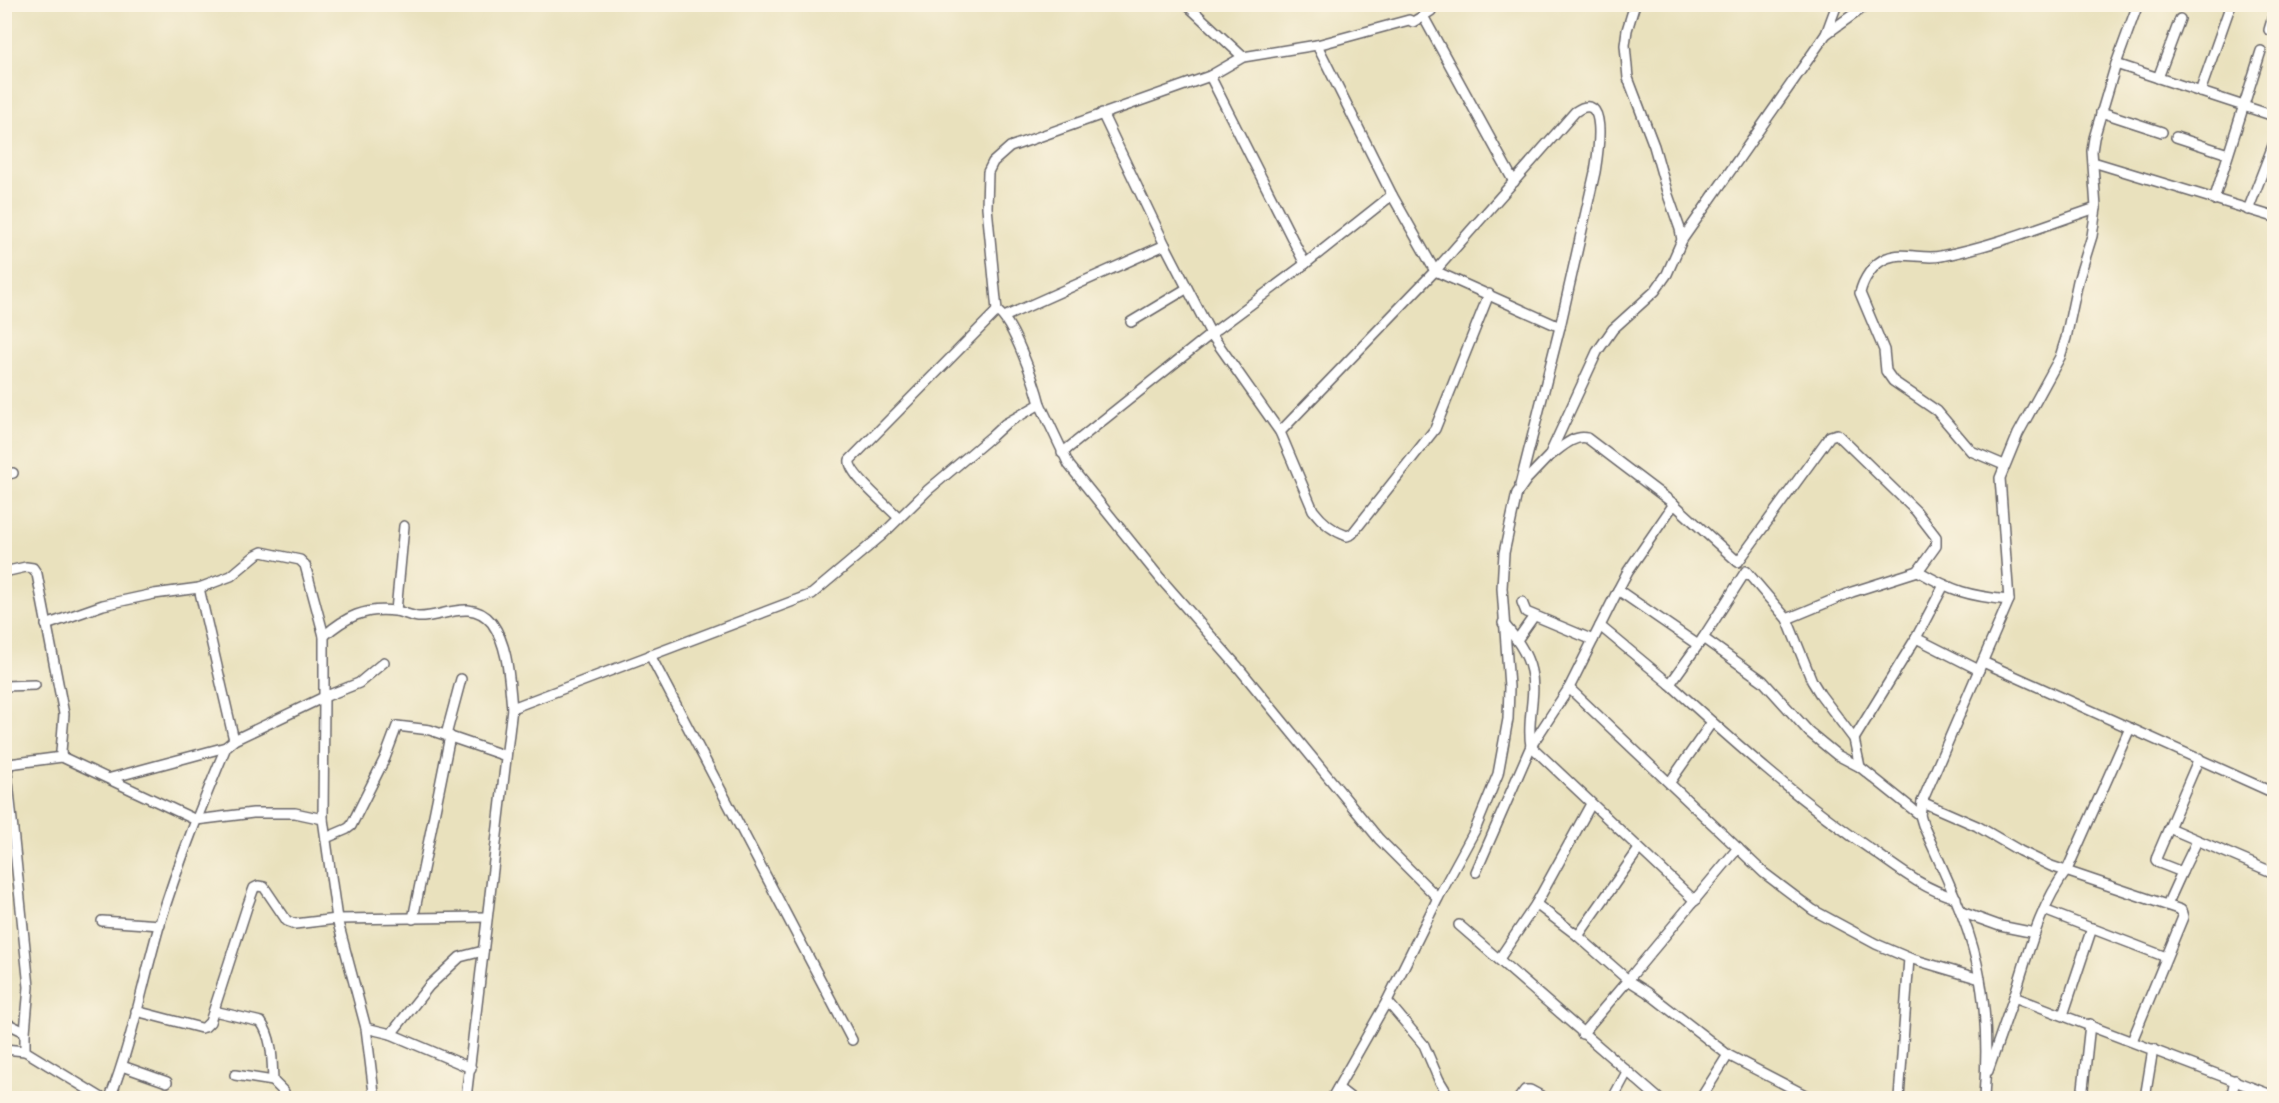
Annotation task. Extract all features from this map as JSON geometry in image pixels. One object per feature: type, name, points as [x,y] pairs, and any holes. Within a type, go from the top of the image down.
[{"type":"street","points":[[1186,4],[1243,57]]},
{"type":"street","points":[[1431,4],[1431,11],[1413,22],[1409,20],[1317,45],[1243,57],[1210,76],[1010,147],[993,162],[988,172],[987,207],[1001,314],[1035,382],[1040,404],[1068,465],[1379,839],[1438,898]]},
{"type":"street","points":[[1635,4],[1625,45],[1628,78],[1654,147],[1682,240]]},
{"type":"street","points":[[1549,456],[1597,352],[1612,329],[1655,291],[1667,274],[1682,240],[1826,33],[1837,4]]},
{"type":"street","points":[[1826,33],[1868,4]]},
{"type":"street","points":[[1984,1098],[1985,1039],[1980,979],[1956,898],[1920,814],[1922,802],[2009,600],[2000,478],[2018,434],[2060,357],[2066,338],[2078,281],[2092,236],[2096,208],[2092,162],[2094,138],[2116,64],[2138,4]]},
{"type":"street","points":[[2200,92],[2231,4]]},
{"type":"street","points":[[2270,30],[2274,13]]},
{"type":"street","points":[[1423,16],[1514,182]]},
{"type":"street","points":[[2158,78],[2180,19]]},
{"type":"street","points":[[1317,45],[1392,195],[1435,271],[1560,327]]},
{"type":"street","points":[[2214,200],[2261,51]]},
{"type":"street","points":[[2116,64],[2274,116]]},
{"type":"street","points":[[1210,76],[1305,264]]},
{"type":"street","points":[[1281,432],[1435,271],[1575,112],[1580,108],[1587,108],[1595,112],[1599,119],[1595,172],[1560,327],[1517,493],[1504,553],[1503,622],[1509,687],[1508,719],[1502,758],[1490,798],[1475,830],[1387,1001],[1332,1098]]},
{"type":"street","points":[[2102,112],[2162,132]]},
{"type":"street","points":[[1102,113],[1164,245],[1211,334],[1281,432],[1312,510],[1338,533],[1347,536],[1352,534],[1435,429],[1489,294]]},
{"type":"street","points":[[2176,136],[2228,154]]},
{"type":"street","points":[[2248,210],[2274,143]]},
{"type":"street","points":[[2092,162],[2274,217]]},
{"type":"street","points":[[1062,453],[1211,334],[1392,195]]},
{"type":"street","points":[[2004,465],[1971,451],[1937,411],[1893,381],[1886,370],[1884,350],[1860,293],[1861,288],[1877,264],[1890,256],[1896,254],[1928,258],[1972,250],[2096,208]]},
{"type":"street","points":[[899,518],[850,468],[850,460],[1001,314],[1164,245]]},
{"type":"street","points":[[1131,322],[1186,289]]},
{"type":"street","points":[[512,708],[800,601],[812,594],[1005,424],[1040,404]]},
{"type":"street","points":[[1738,562],[1834,434],[1841,436],[1869,467],[1910,505],[1936,537],[1936,546],[1918,571],[1852,592],[1787,618]]},
{"type":"street","points":[[1517,493],[1549,456],[1581,436],[1587,438],[1674,504],[1738,562],[1787,618],[1816,687],[1854,739],[1860,767]]},
{"type":"street","points":[[1476,872],[1531,746],[1569,688],[1628,571],[1674,504]]},
{"type":"street","points":[[396,611],[404,526]]},
{"type":"street","points":[[46,625],[103,605],[154,594],[199,588],[231,576],[262,552],[300,560],[305,565],[324,636],[323,819],[337,919],[366,1028],[373,1098]]},
{"type":"street","points":[[4,572],[26,567],[36,571],[64,714],[62,757]]},
{"type":"street","points":[[1670,684],[1746,571]]},
{"type":"street","points":[[1918,571],[1944,585],[1976,597],[2009,600]]},
{"type":"street","points":[[1854,739],[1916,638],[1944,585]]},
{"type":"street","points":[[110,1098],[122,1066],[160,924],[196,820],[230,744],[199,588]]},
{"type":"street","points":[[1618,590],[1763,681],[1800,723],[1823,744],[1837,755],[1860,767],[1920,814]]},
{"type":"street","points":[[1522,602],[1526,612],[1593,640]]},
{"type":"street","points":[[324,636],[348,617],[372,610],[396,611],[421,617],[462,609],[474,611],[491,622],[503,646],[512,708],[466,1098]]},
{"type":"street","points":[[1516,640],[1534,616]]},
{"type":"street","points":[[1503,622],[1529,662],[1532,673],[1529,728],[1531,746],[1695,901]]},
{"type":"street","points":[[1600,626],[1670,684],[1762,767],[1835,825],[1930,889],[1956,898]]},
{"type":"street","points":[[1916,638],[2130,728],[2274,793]]},
{"type":"street","points":[[650,655],[852,1040]]},
{"type":"street","points":[[111,778],[230,744],[324,696],[359,683],[384,662]]},
{"type":"street","points":[[413,919],[461,679]]},
{"type":"street","points":[[4,686],[35,686]]},
{"type":"street","points":[[1569,688],[1764,873],[1812,910],[1855,934],[1909,958],[1980,979]]},
{"type":"street","points":[[1670,782],[1712,722]]},
{"type":"street","points":[[326,838],[351,826],[385,758],[397,726],[417,727],[448,735],[506,756]]},
{"type":"street","points":[[1986,1078],[2044,910],[2067,870],[2130,728]]},
{"type":"street","points":[[25,1051],[29,987],[9,764],[62,757],[111,778],[196,820],[253,813],[295,813],[323,819]]},
{"type":"street","points":[[2182,872],[2156,860],[2199,758]]},
{"type":"street","points":[[1922,802],[1977,826],[2051,866],[2181,910],[2183,913],[2132,1041]]},
{"type":"street","points":[[1498,959],[1536,904],[1591,804]]},
{"type":"street","points":[[2169,828],[2274,873]]},
{"type":"street","points":[[2167,905],[2197,840]]},
{"type":"street","points":[[1582,1034],[1738,848]]},
{"type":"street","points":[[1578,936],[1639,849]]},
{"type":"street","points":[[136,1011],[201,1028],[206,1027],[214,1011],[254,888],[258,886],[264,887],[287,921],[291,923],[337,919],[487,917]]},
{"type":"street","points":[[1536,904],[1728,1055],[1811,1098]]},
{"type":"street","points":[[2044,910],[2166,957]]},
{"type":"street","points":[[1961,912],[2000,926],[2035,933]]},
{"type":"street","points":[[102,921],[160,924]]},
{"type":"street","points":[[1459,925],[1658,1098]]},
{"type":"street","points":[[2063,1015],[2091,928]]},
{"type":"street","points":[[391,1034],[429,986],[444,971],[460,957],[483,951]]},
{"type":"street","points":[[1899,1098],[1909,958]]},
{"type":"street","points":[[2014,997],[2274,1095]]},
{"type":"street","points":[[1387,1001],[1424,1045],[1438,1080],[1450,1098]]},
{"type":"street","points":[[214,1011],[261,1022],[267,1031],[272,1053],[273,1081]]},
{"type":"street","points":[[4,1022],[25,1032]]},
{"type":"street","points":[[2082,1098],[2090,1024]]},
{"type":"street","points":[[366,1028],[391,1034],[471,1068]]},
{"type":"street","points":[[4,1049],[25,1051],[102,1098]]},
{"type":"street","points":[[2145,1098],[2153,1049]]},
{"type":"street","points":[[1701,1098],[1728,1055]]},
{"type":"street","points":[[122,1066],[167,1082]]},
{"type":"street","points":[[1613,1098],[1627,1072]]},
{"type":"street","points":[[235,1076],[273,1081],[284,1092],[285,1098]]},
{"type":"street","points":[[2231,1098],[2235,1080]]},
{"type":"street","points":[[1338,1088],[1351,1098]]},
{"type":"street","points":[[1519,1098],[1525,1090],[1545,1098]]}]
